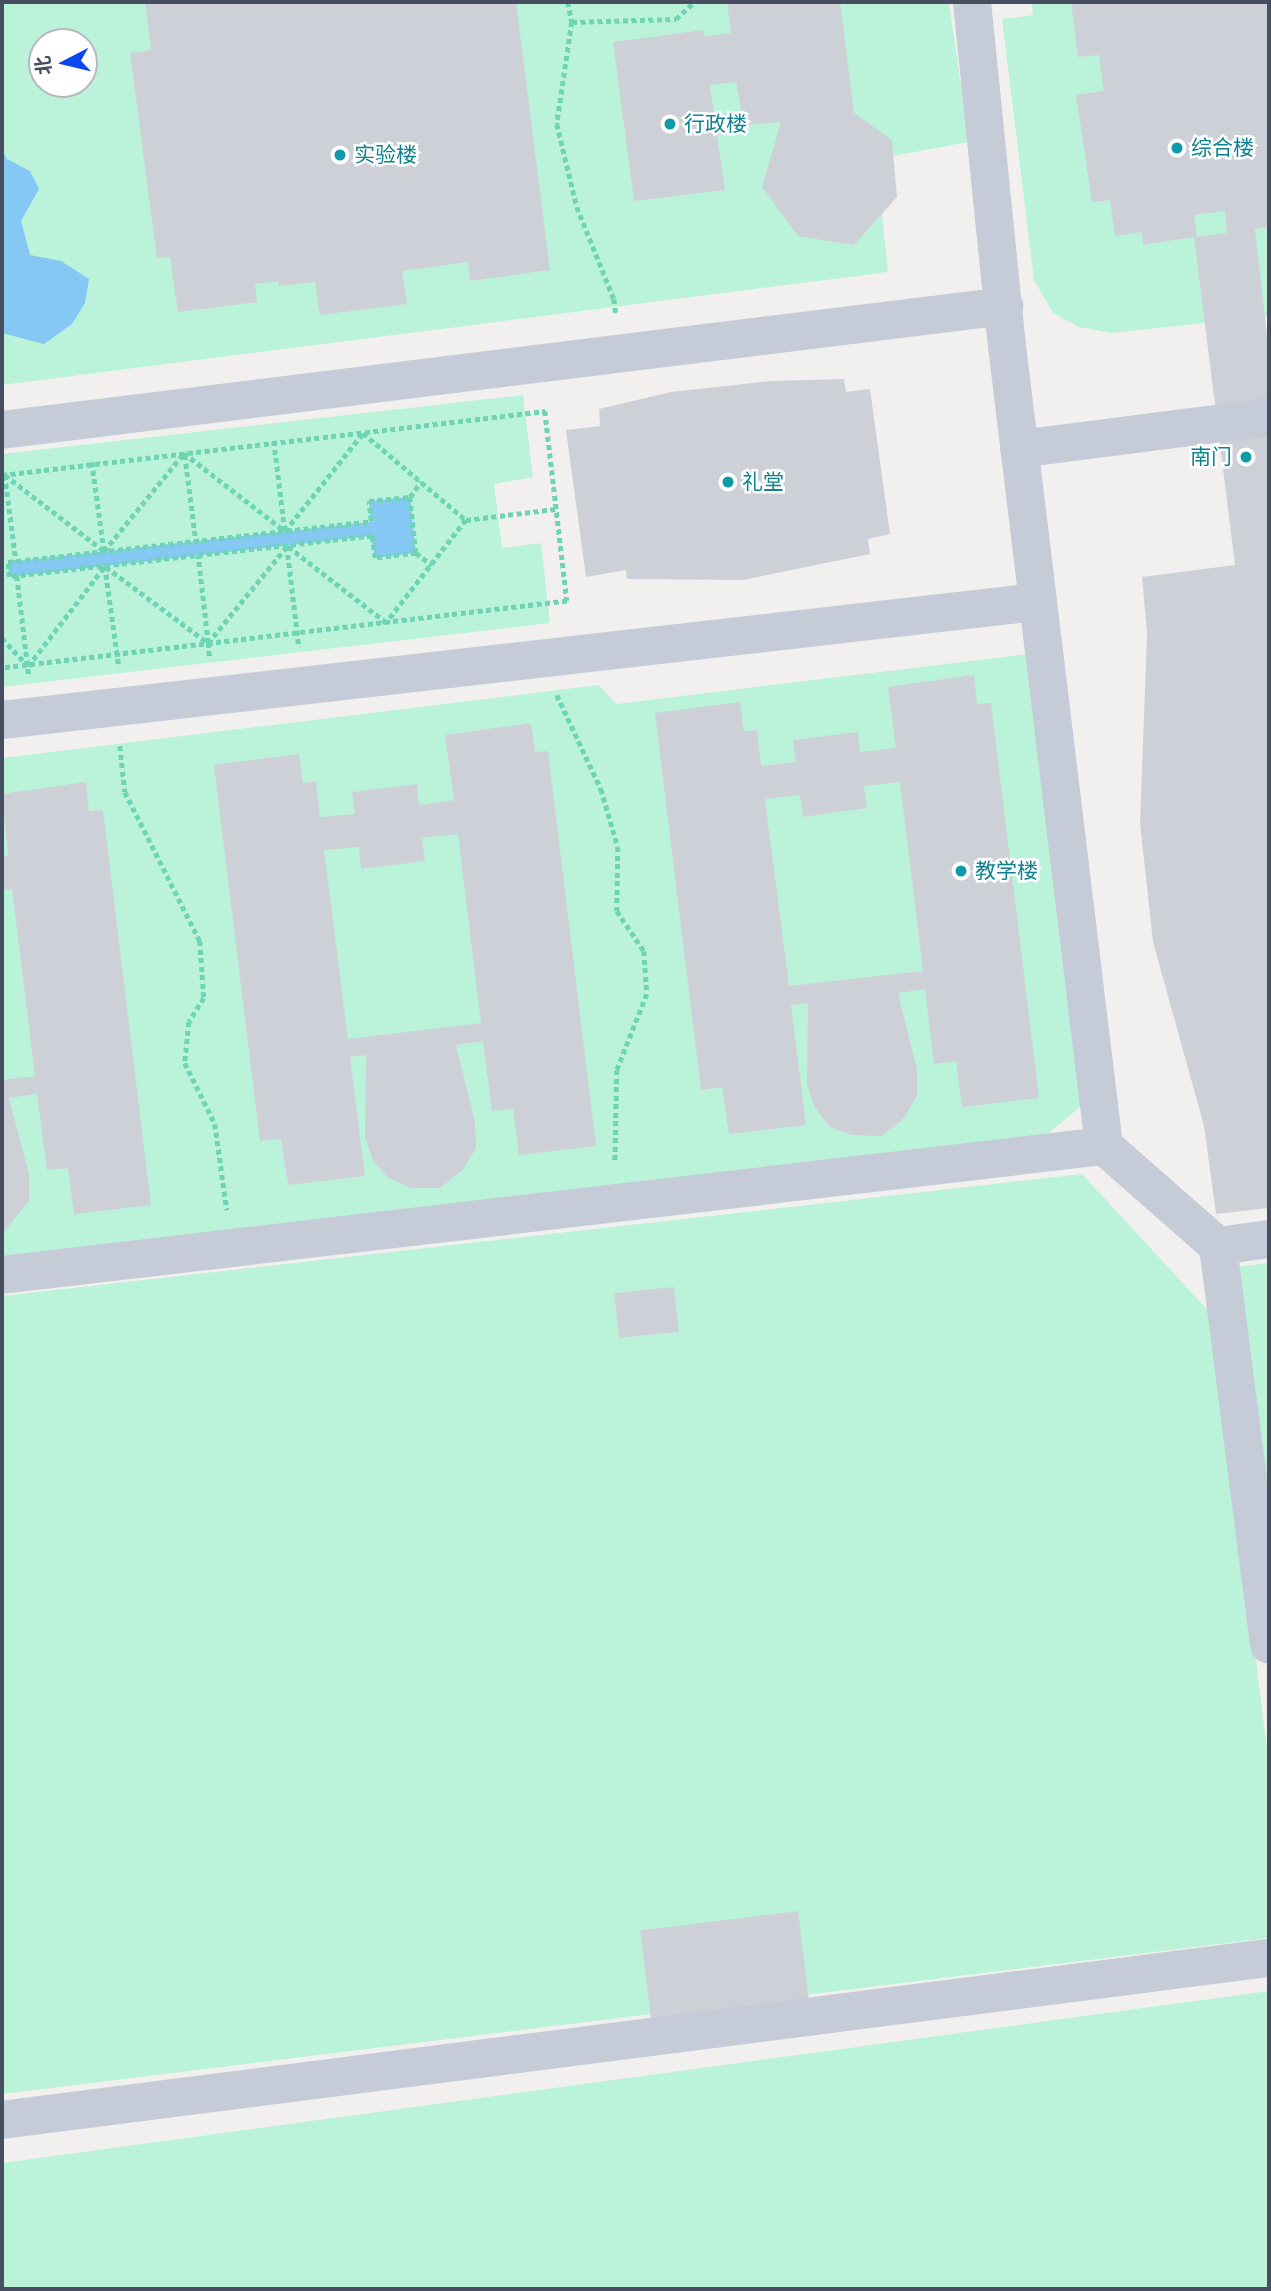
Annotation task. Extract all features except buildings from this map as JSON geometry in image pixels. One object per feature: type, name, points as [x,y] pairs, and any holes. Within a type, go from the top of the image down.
[{"type":"lane","points":[[972,2],[1019,449],[1104,1146],[1218,1246],[1269,1644]]},
{"type":"lane","points":[[3,446],[88,420],[1004,306]]},
{"type":"lane","points":[[1019,449],[1269,417]]},
{"type":"lane","points":[[2,720],[1037,602]]},
{"type":"lane","points":[[2,1275],[617,1200],[1104,1146]]},
{"type":"lane","points":[[1218,1246],[1269,1240]]},
{"type":"lane","points":[[2,2120],[1269,1958]]},
{"type":"path","points":[[568,2],[572,22],[557,124],[577,207],[614,299],[621,354]]},
{"type":"path","points":[[572,22],[676,19],[694,2]]},
{"type":"path","points":[[269,397],[285,531]]},
{"type":"path","points":[[178,408],[196,541]]},
{"type":"path","points":[[2,668],[567,601],[545,411],[3,477]]},
{"type":"path","points":[[88,420],[104,551]]},
{"type":"path","points":[[363,433],[466,520]]},
{"type":"path","points":[[285,531],[363,433]]},
{"type":"path","points":[[3,446],[3,477],[16,561]]},
{"type":"path","points":[[184,453],[285,531]]},
{"type":"path","points":[[104,551],[184,453]]},
{"type":"path","points":[[3,477],[104,551]]},
{"type":"path","points":[[416,553],[410,497],[421,481]]},
{"type":"path","points":[[410,497],[369,501],[371,522],[8,562],[9,577],[372,536],[374,558],[416,553],[432,565]]},
{"type":"path","points":[[386,623],[466,520],[555,509]]},
{"type":"path","points":[[287,546],[386,623]]},
{"type":"path","points":[[287,546],[298,634]]},
{"type":"path","points":[[208,643],[287,546]]},
{"type":"path","points":[[198,556],[208,643]]},
{"type":"path","points":[[105,566],[208,643]]},
{"type":"path","points":[[105,566],[117,654]]},
{"type":"path","points":[[28,666],[105,566]]},
{"type":"path","points":[[17,576],[28,666]]},
{"type":"path","points":[[2,638],[28,666]]},
{"type":"path","points":[[540,660],[601,789],[618,847],[617,911],[644,951],[647,994],[617,1070],[617,1200]]},
{"type":"path","points":[[114,707],[125,792],[200,942],[204,999],[189,1022],[185,1063],[215,1124],[220,1180],[236,1247]]},
{"type":"green space","points":[[2,2],[949,2],[969,142],[876,159],[888,272],[2,385]]},
{"type":"green space","points":[[1031,2],[1269,2],[1269,316],[1111,333],[1079,327],[1053,313],[1034,280],[1002,19],[1033,15]]},
{"type":"green space","points":[[523,395],[533,477],[494,484],[502,548],[541,543],[550,623],[2,687],[2,454]]},
{"type":"green space","points":[[1029,654],[1085,1103],[1046,1135],[2,1260],[2,758],[599,685],[616,704]]},
{"type":"green space","points":[[1082,1174],[1215,1318],[1269,1768],[1268,1938],[2,2094],[2,1296]]},
{"type":"green space","points":[[1269,1263],[1269,1582],[1229,1268]]},
{"type":"green space","points":[[1269,1991],[1269,2289],[2,2289],[2,2163]]},
{"type":"water","points":[[2,150],[7,159],[30,171],[39,189],[21,221],[30,255],[61,261],[89,279],[85,303],[72,324],[44,344],[2,333]]},
{"type":"water","points":[[410,497],[416,553],[375,558],[371,536],[9,577],[8,562],[370,522],[369,501]]},
{"type":"place","name":"行政楼","points":[[670,124]]},
{"type":"place","name":"综合楼","points":[[1177,148]]},
{"type":"place","name":"实验楼","points":[[340,155]]},
{"type":"place","name":"南门","points":[[1246,457]]},
{"type":"place","name":"礼堂","points":[[728,482]]},
{"type":"place","name":"教学楼","points":[[961,871]]}]
